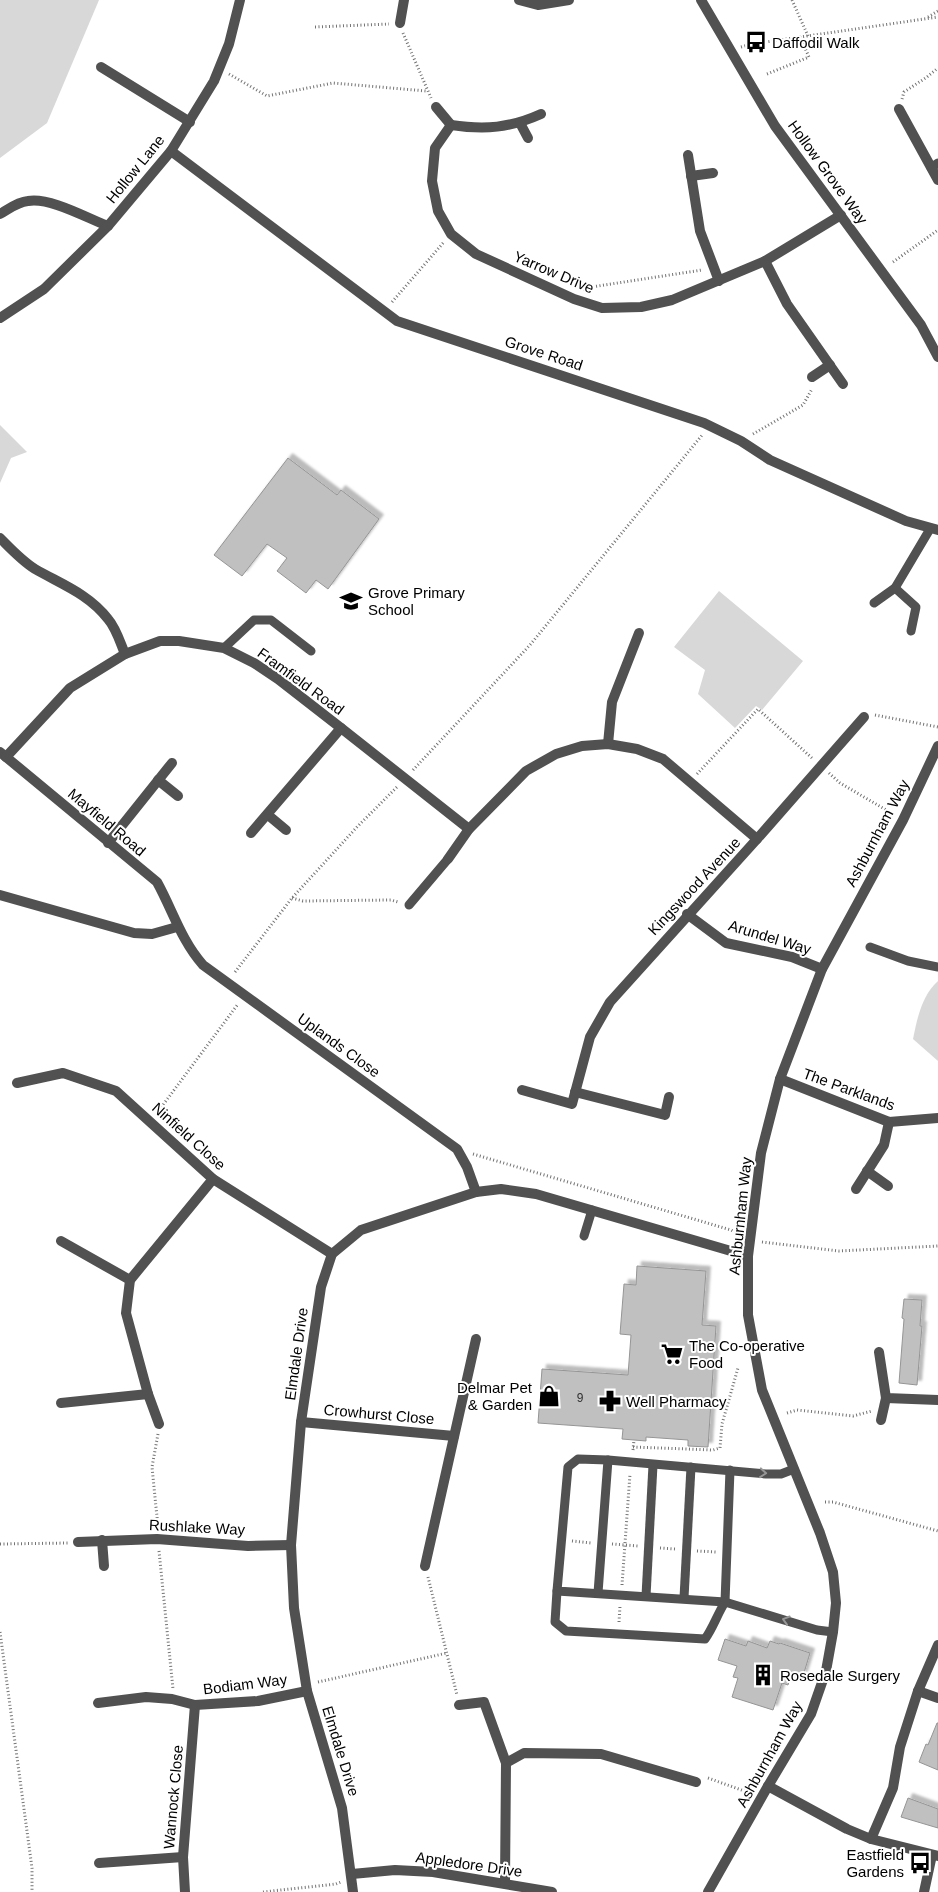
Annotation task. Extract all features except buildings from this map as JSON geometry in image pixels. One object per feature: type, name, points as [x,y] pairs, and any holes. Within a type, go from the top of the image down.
[{"type":"street","name":"Hollow Lane","points":[[0,318],[44,289],[108,226],[172,151],[219,69],[229,44],[240,0]]},
{"type":"street","points":[[400,23],[404,0]]},
{"type":"street","points":[[519,0],[538,5],[563,1]]},
{"type":"street","name":"Hollow Grove Way","points":[[701,0],[775,126],[921,325],[938,357]]},
{"type":"street","points":[[101,67],[190,122]]},
{"type":"street","points":[[436,107],[451,125],[477,129],[520,124],[541,114]]},
{"type":"street","points":[[899,109],[935,166],[938,180]]},
{"type":"street","points":[[520,124],[528,138]]},
{"type":"street","name":"Yarrow Drive","points":[[451,125],[435,148],[432,181],[438,211],[451,234],[476,254],[574,299],[602,308],[641,307],[672,300],[719,282],[765,261],[841,215]]},
{"type":"street","name":"Grove Road","points":[[172,151],[397,321],[586,382],[710,426],[742,441],[770,460],[906,522],[934,530]]},
{"type":"street","points":[[688,155],[700,231],[719,282]]},
{"type":"street","points":[[691,176],[713,172]]},
{"type":"street","points":[[0,214],[16,204],[28,200],[40,201],[108,226]]},
{"type":"street","points":[[765,261],[787,304],[843,384]]},
{"type":"street","points":[[812,377],[830,365]]},
{"type":"street","points":[[0,538],[16,555],[34,568],[82,594],[94,604],[109,620],[125,654]]},
{"type":"street","points":[[608,744],[612,702],[639,634]]},
{"type":"street","name":"Framfield Road","points":[[3,754],[70,688],[125,654],[160,641],[179,641],[224,648],[254,663],[278,679],[469,829]]},
{"type":"street","name":"Kingswood Avenue","points":[[575,1092],[590,1037],[610,1002],[864,717]]},
{"type":"street","points":[[251,833],[341,728]]},
{"type":"street","points":[[448,859],[469,829],[526,771],[556,754],[582,746],[608,744],[637,749],[663,759],[757,839]]},
{"type":"street","name":"Ashburnham Way","points":[[708,1892],[811,1714],[826,1672],[836,1603],[833,1572],[820,1533],[762,1390],[748,1316],[749,1241],[761,1153],[780,1079],[822,969],[903,820],[938,746]]},
{"type":"street","name":"Mayfield Road","points":[[3,754],[157,882],[178,927]]},
{"type":"street","points":[[108,843],[172,763]]},
{"type":"street","points":[[158,780],[178,796]]},
{"type":"street","points":[[268,815],[286,830]]},
{"type":"street","points":[[0,895],[134,933],[152,934],[178,927]]},
{"type":"street","name":"Arundel Way","points":[[687,914],[726,943],[792,957],[822,969]]},
{"type":"street","name":"Uplands Close","points":[[178,927],[190,951],[203,965],[457,1149],[467,1167],[476,1192]]},
{"type":"street","name":"Ninfield Close","points":[[17,1083],[62,1073],[116,1091],[213,1179],[332,1254]]},
{"type":"street","name":"The Parklands","points":[[780,1079],[889,1122],[938,1118]]},
{"type":"street","points":[[522,1090],[572,1104],[575,1092],[665,1115],[669,1097]]},
{"type":"street","points":[[856,1188],[884,1145],[889,1122]]},
{"type":"street","points":[[867,1171],[888,1186]]},
{"type":"street","points":[[159,1424],[148,1394],[126,1313],[130,1280],[213,1179]]},
{"type":"street","points":[[332,1254],[362,1230],[476,1192],[501,1189],[536,1194],[748,1256]]},
{"type":"street","points":[[62,1241],[130,1280]]},
{"type":"street","name":"Elmdale Drive","points":[[332,1254],[321,1287],[301,1422],[291,1545],[294,1608],[307,1691],[342,1808],[353,1892]]},
{"type":"street","name":"Crowhurst Close","points":[[425,1566],[476,1339]]},
{"type":"street","points":[[879,1352],[885,1402],[881,1420]]},
{"type":"street","points":[[61,1403],[148,1394]]},
{"type":"street","points":[[885,1402],[938,1400]]},
{"type":"street","name":"Crowhurst Close","points":[[301,1422],[454,1436]]},
{"type":"street","name":"Rushlake Way","points":[[78,1542],[157,1538],[248,1546],[291,1545]]},
{"type":"street","points":[[102,1540],[104,1566]]},
{"type":"street","points":[[871,1839],[893,1788],[900,1747],[918,1691],[938,1645]]},
{"type":"street","name":"Bodiam Way","points":[[98,1702],[146,1697],[172,1699],[195,1705],[258,1700],[307,1691]]},
{"type":"street","points":[[918,1691],[938,1698]]},
{"type":"street","points":[[459,1705],[484,1702],[506,1763],[505,1883]]},
{"type":"street","name":"Wannock Close","points":[[185,1892],[183,1857],[195,1705]]},
{"type":"street","points":[[506,1763],[524,1753],[601,1754],[696,1782]]},
{"type":"street","points":[[768,1786],[847,1829],[871,1839],[935,1855],[924,1892]]},
{"type":"street","points":[[99,1863],[183,1857]]},
{"type":"street","name":"Appledore Drive","points":[[352,1874],[395,1870],[433,1872],[552,1892]]},
{"type":"lane","points":[[874,603],[895,588],[934,530]]},
{"type":"lane","points":[[895,588],[916,607],[911,632]]},
{"type":"lane","points":[[224,648],[254,620],[271,620],[311,652]]},
{"type":"lane","points":[[409,905],[448,859]]},
{"type":"lane","points":[[870,947],[908,961],[938,967]]},
{"type":"lane","points":[[584,1236],[592,1210]]},
{"type":"lane","points":[[730,1470],[724,1602],[716,1617],[713,1628],[705,1639],[566,1631],[555,1622],[568,1467],[578,1459],[608,1460],[653,1465],[730,1470],[766,1474],[781,1474],[794,1468]]},
{"type":"lane","points":[[598,1593],[608,1460]]},
{"type":"lane","points":[[646,1596],[653,1465]]},
{"type":"lane","points":[[684,1598],[691,1467]]},
{"type":"lane","points":[[557,1591],[724,1602],[817,1630],[833,1632]]},
{"type":"path","points":[[792,0],[808,36]]},
{"type":"path","points":[[927,18],[938,11]]},
{"type":"path","points":[[731,50],[752,44],[938,17]]},
{"type":"path","points":[[315,27],[400,23],[404,39],[426,91],[436,107]]},
{"type":"path","points":[[768,74],[809,57],[800,37]]},
{"type":"path","points":[[899,109],[904,92],[938,68]]},
{"type":"path","points":[[219,69],[267,96],[333,84],[426,91]]},
{"type":"path","points":[[893,262],[938,230]]},
{"type":"path","points":[[384,312],[451,234]]},
{"type":"path","points":[[574,299],[585,288],[713,268]]},
{"type":"path","points":[[742,441],[803,405],[815,384],[812,377]]},
{"type":"path","points":[[227,983],[292,898],[530,645],[710,426]]},
{"type":"path","points":[[690,782],[758,709],[840,783],[903,820]]},
{"type":"path","points":[[864,717],[873,715],[938,726]]},
{"type":"path","points":[[292,898],[303,901],[391,900],[409,905]]},
{"type":"path","points":[[151,1122],[245,996]]},
{"type":"path","points":[[457,1149],[731,1230],[749,1241],[839,1251],[938,1246]]},
{"type":"path","points":[[633,1447],[713,1450],[720,1448],[722,1424],[738,1368]]},
{"type":"path","points":[[787,1413],[797,1410],[853,1416],[885,1402]]},
{"type":"path","points":[[159,1424],[152,1467],[158,1521],[157,1538],[173,1683],[172,1699]]},
{"type":"path","points":[[619,1633],[634,1440]]},
{"type":"path","points":[[825,1502],[833,1502],[938,1531]]},
{"type":"path","points":[[0,1544],[66,1544],[78,1542]]},
{"type":"path","points":[[425,1566],[459,1705]]},
{"type":"path","points":[[0,1632],[32,1868],[32,1892]]},
{"type":"path","points":[[307,1691],[315,1683],[447,1653]]},
{"type":"path","points":[[696,1782],[702,1777],[747,1792]]},
{"type":"path","points":[[263,1892],[336,1884],[352,1874]]},
{"type":"shaded area","points":[[0,0],[99,0],[47,123],[0,158]]},
{"type":"shaded area","points":[[0,425],[27,452],[11,458],[0,483]]},
{"type":"shaded area","points":[[719,591],[803,661],[762,710],[756,706],[735,728],[698,694],[705,670],[674,647]]},
{"type":"shaded area","points":[[938,981],[938,1061],[913,1039],[924,1000]]},
{"type":"place","name":"Daffodil Walk","points":[[756,42]]},
{"type":"place","name":"Grove Primary School","points":[[351,601]]},
{"type":"place","name":"The Co-operative Food","points":[[672,1354]]},
{"type":"place","name":"Delmar Pet & Garden","points":[[549,1396]]},
{"type":"place","name":"Well Pharmacy","points":[[610,1401]]},
{"type":"place","name":"Rosedale Surgery","points":[[763,1675]]},
{"type":"place","name":"Eastfield Gardens","points":[[920,1863]]}]
